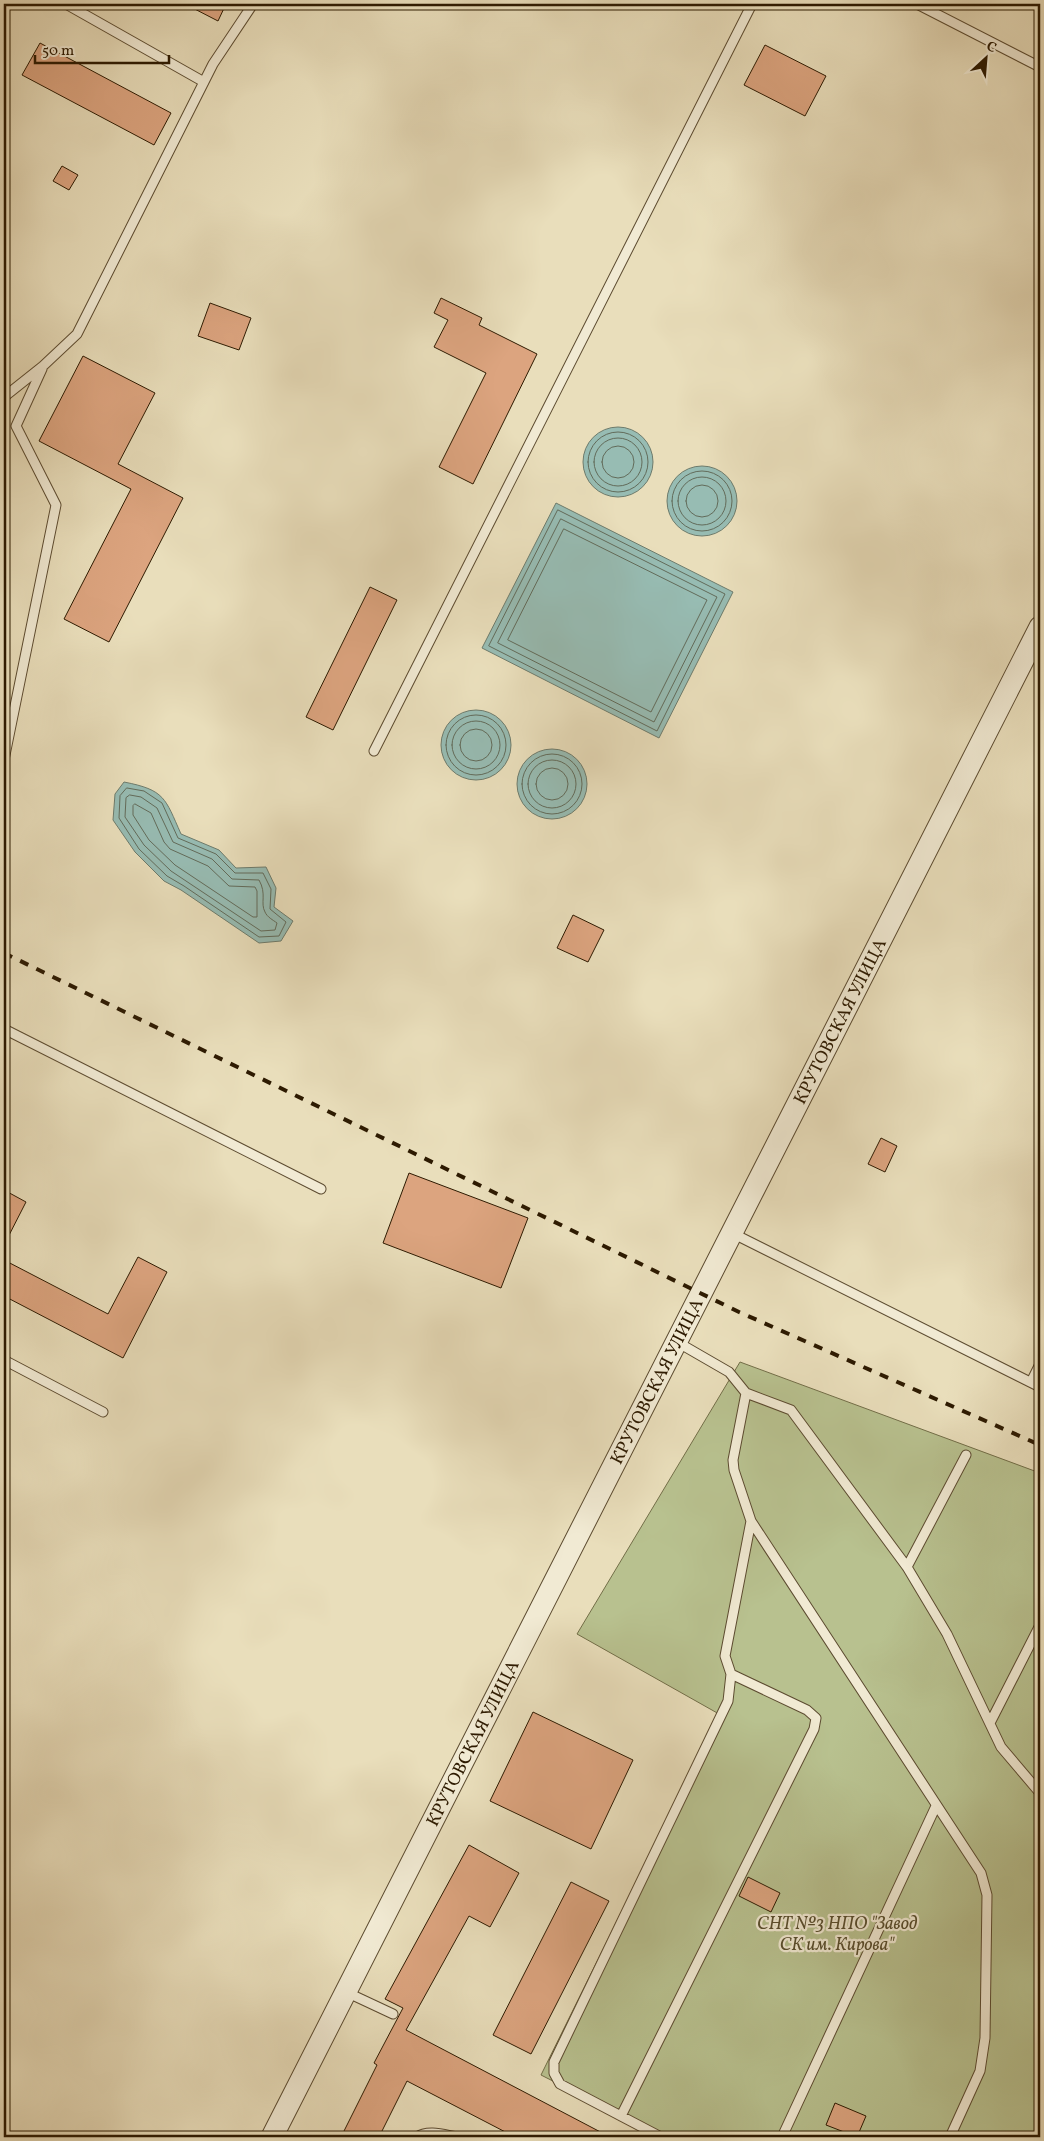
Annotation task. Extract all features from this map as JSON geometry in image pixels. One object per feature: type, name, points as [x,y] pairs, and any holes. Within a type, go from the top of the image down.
[{"type":"street","name":"КРУТОВСКАЯ УЛИЦА","points":[[272,2137],[1040,627]]},
{"type":"lane","points":[[66,4],[204,82]]},
{"type":"lane","points":[[4,397],[43,366],[76,334],[213,64],[253,4]]},
{"type":"lane","points":[[374,751],[752,4]]},
{"type":"lane","points":[[917,4],[1040,67]]},
{"type":"lane","points":[[4,760],[56,505],[16,426],[43,366]]},
{"type":"lane","points":[[4,1029],[321,1189]]},
{"type":"lane","points":[[732,1233],[1040,1387]]},
{"type":"lane","points":[[677,1342],[729,1372],[746,1393],[791,1410],[907,1567],[947,1634],[1001,1746],[1040,1793]]},
{"type":"lane","points":[[4,1360],[103,1412]]},
{"type":"lane","points":[[1031,1382],[1040,1364]]},
{"type":"lane","points":[[746,1393],[733,1460],[734,1470],[752,1521],[981,1873],[986,1894],[984,2038],[980,2071],[950,2137]]},
{"type":"lane","points":[[907,1567],[966,1455]]},
{"type":"lane","points":[[661,2137],[560,2084],[554,2073],[554,2062],[728,1701],[731,1674],[725,1656],[752,1521]]},
{"type":"lane","points":[[990,1723],[1040,1625]]},
{"type":"lane","points":[[621,2116],[814,1729],[816,1718],[807,1710],[731,1674]]},
{"type":"lane","points":[[782,2137],[936,1806]]},
{"type":"lane","points":[[346,1992],[393,2014]]},
{"type":"lane","points":[[417,2137],[437,2133],[457,2137]]},
{"type":"green space","name":"СНТ №3 НПО \"Завод СК им. Кирова\"","points":[[740,1362],[1040,1473],[1040,2137],[663,2137],[541,2075],[719,1714],[577,1634]]},
{"type":"water","points":[[618,427],[631,430],[643,437],[650,449],[653,462],[650,475],[643,487],[631,494],[618,497],[605,494],[593,487],[586,475],[583,462],[586,449],[593,437],[605,430]]},
{"type":"water","points":[[702,466],[715,469],[727,476],[734,488],[737,501],[734,514],[727,526],[715,533],[702,536],[689,533],[677,526],[670,514],[667,501],[670,488],[677,476],[689,469]]},
{"type":"water","points":[[556,503],[733,592],[659,738],[482,648]]},
{"type":"water","points":[[476,710],[489,713],[501,720],[508,732],[511,745],[508,758],[501,770],[489,777],[476,780],[463,777],[451,770],[444,758],[441,745],[444,732],[451,720],[463,713]]},
{"type":"water","points":[[552,749],[565,752],[577,759],[584,771],[587,784],[584,797],[577,809],[565,816],[552,819],[539,816],[527,809],[520,797],[517,784],[520,771],[527,759],[539,752]]},
{"type":"water","points":[[124,782],[156,792],[167,804],[181,834],[219,850],[236,868],[266,867],[276,888],[274,907],[293,921],[281,941],[259,943],[181,890],[164,881],[135,852],[113,820],[115,794]]},
{"type":"building","points":[[185,4],[226,4],[218,21]]},
{"type":"building","points":[[40,43],[171,113],[154,145],[22,75]]},
{"type":"building","points":[[765,45],[826,76],[805,116],[744,85]]},
{"type":"building","points":[[62,166],[78,175],[69,190],[53,181]]},
{"type":"building","points":[[441,298],[482,318],[479,325],[537,354],[473,484],[439,467],[486,373],[434,347],[448,320],[434,313]]},
{"type":"building","points":[[210,303],[251,318],[239,350],[198,336]]},
{"type":"building","points":[[83,356],[155,393],[118,464],[183,498],[109,642],[64,619],[131,489],[39,441]]},
{"type":"building","points":[[370,587],[397,600],[333,730],[306,717]]},
{"type":"building","points":[[573,915],[604,930],[588,962],[557,948]]},
{"type":"building","points":[[881,1138],[897,1146],[885,1172],[868,1164]]},
{"type":"building","points":[[409,1173],[528,1218],[501,1288],[383,1243]]},
{"type":"building","points":[[4,1190],[26,1202],[4,1245]]},
{"type":"building","points":[[138,1257],[167,1272],[123,1358],[4,1296],[4,1260],[108,1314]]},
{"type":"building","points":[[533,1712],[633,1760],[591,1849],[490,1801]]},
{"type":"building","points":[[469,1845],[519,1873],[490,1927],[469,1916],[406,2030],[610,2137],[515,2137],[407,2081],[379,2137],[341,2137],[377,2065],[374,2063],[403,2008],[385,1999]]},
{"type":"building","points":[[748,1877],[780,1893],[771,1912],[739,1896]]},
{"type":"building","points":[[571,1882],[609,1901],[531,2054],[493,2035]]},
{"type":"building","points":[[835,2103],[866,2116],[857,2137],[826,2125]]},
{"type":"railway","points":[[4,953],[739,1312],[1040,1445]]}]
